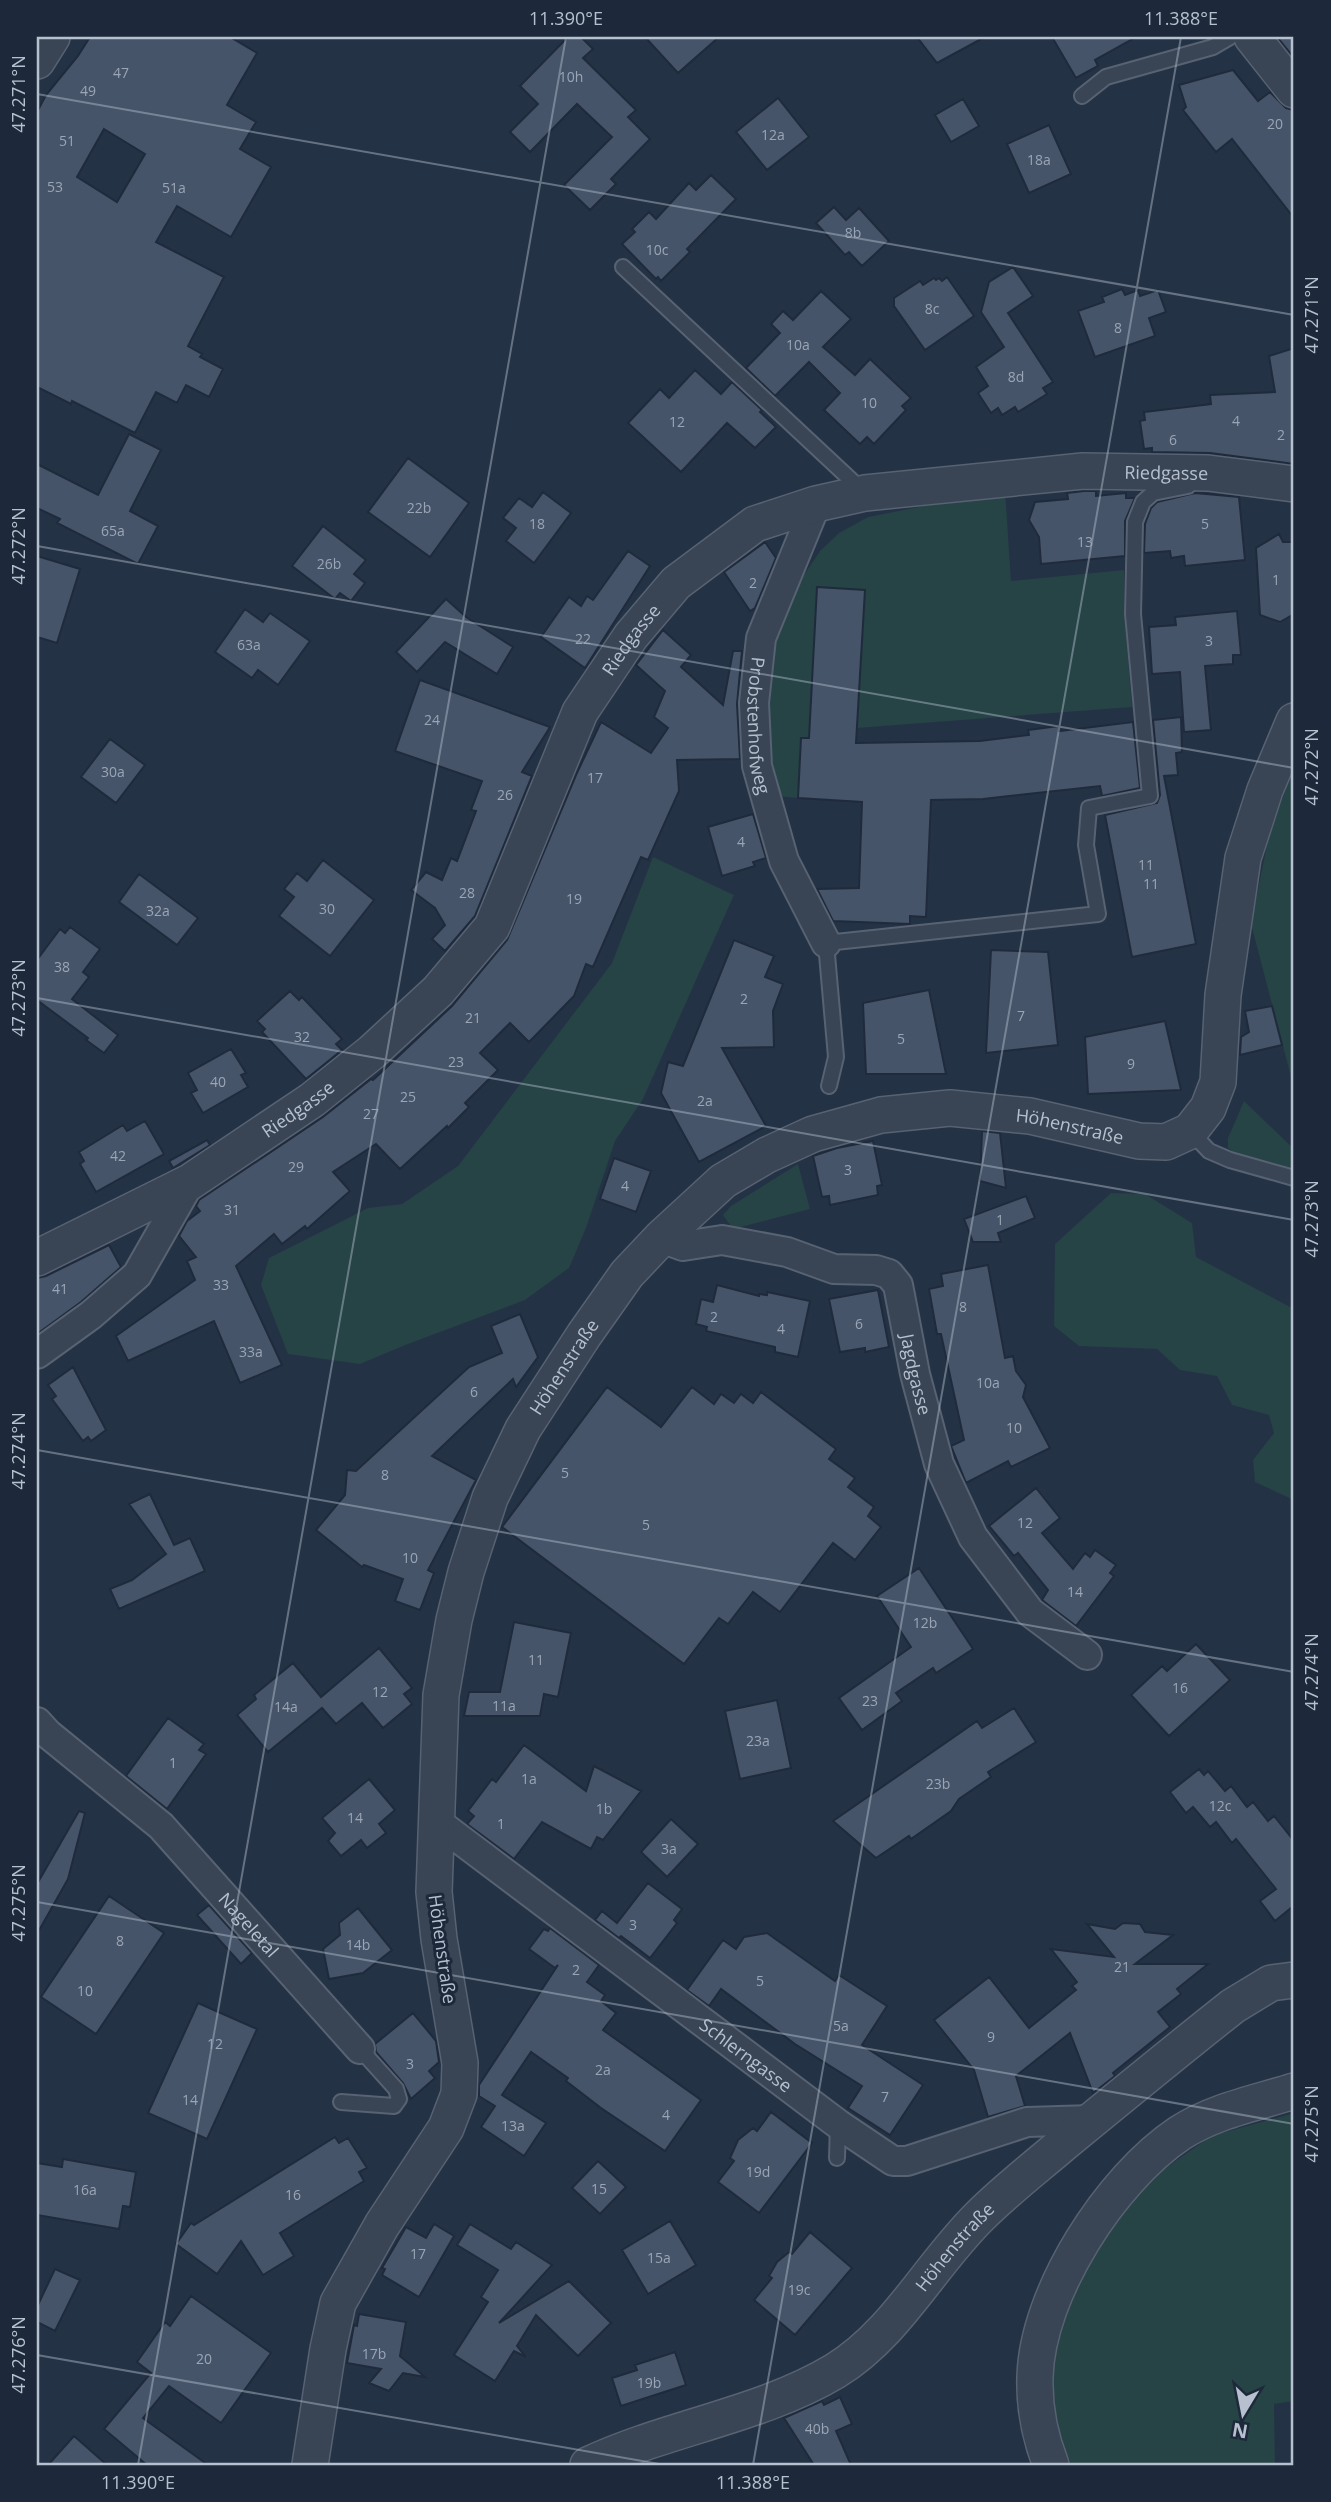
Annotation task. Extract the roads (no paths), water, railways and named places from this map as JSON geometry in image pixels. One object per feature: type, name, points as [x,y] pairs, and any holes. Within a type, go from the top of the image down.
[{"type":"street","points":[[37,61],[52,37]]},
{"type":"street","points":[[1252,37],[1294,90]]},
{"type":"street","name":"Riedgasse","points":[[37,1258],[190,1182],[312,1100],[372,1052],[438,991],[492,927],[580,712],[631,636],[676,583],[755,524],[816,504],[865,492],[1083,471],[1208,472],[1294,484]]},
{"type":"street","name":"Probstenhofweg","points":[[816,504],[761,638],[754,703],[757,766],[784,861],[826,943]]},
{"type":"street","points":[[1190,1131],[1208,1108],[1218,1082],[1223,995],[1243,858],[1265,790],[1294,721]]},
{"type":"street","name":"Höhenstraße","points":[[310,2465],[338,2303],[382,2225],[446,2128],[459,2094],[460,2063],[439,1939],[434,1892],[444,1671],[466,1572],[491,1498],[523,1429],[584,1335],[627,1274],[661,1238],[723,1181],[767,1155],[831,1127],[881,1115],[927,1109],[992,1111],[1030,1116],[1139,1141],[1166,1142],[1190,1131]]},
{"type":"street","name":"Riedgasse","points":[[37,1354],[91,1315],[137,1275],[190,1182]]},
{"type":"street","name":"Jagdgasse","points":[[661,1238],[683,1246],[722,1240],[787,1252],[834,1269],[876,1270],[889,1274],[898,1285],[915,1374],[939,1464],[973,1536],[1030,1612],[1087,1655]]},
{"type":"street","name":"Nageletal","points":[[37,1722],[48,1734],[161,1826],[360,2049]]},
{"type":"street","name":"Schlerngasse","points":[[437,1822],[838,2124],[893,2161],[907,2161],[1027,2122],[1092,2120]]},
{"type":"street","name":"Höhenstraße","points":[[588,2465],[653,2439],[786,2395],[819,2380],[851,2360],[889,2324],[982,2214],[1092,2120],[1233,2006],[1271,1983],[1294,1980]]},
{"type":"street","points":[[1051,2465],[1038,2427],[1036,2358],[1043,2328],[1059,2285],[1085,2238],[1127,2179],[1181,2133],[1218,2115],[1294,2091]]},
{"type":"lane","points":[[1082,96],[1106,77],[1213,47],[1230,37]]},
{"type":"lane","points":[[624,267],[865,492]]},
{"type":"lane","points":[[829,1086],[836,1057],[826,943],[1098,914],[1086,845],[1089,808],[1150,796],[1133,614],[1135,522],[1143,502],[1153,493],[1197,485],[1208,472]]},
{"type":"lane","points":[[1190,1131],[1209,1151],[1230,1160],[1294,1178]]},
{"type":"lane","name":"Nageletal","points":[[341,2102],[394,2106],[399,2099],[396,2089],[360,2049]]},
{"type":"lane","points":[[837,2158],[838,2124]]}]
